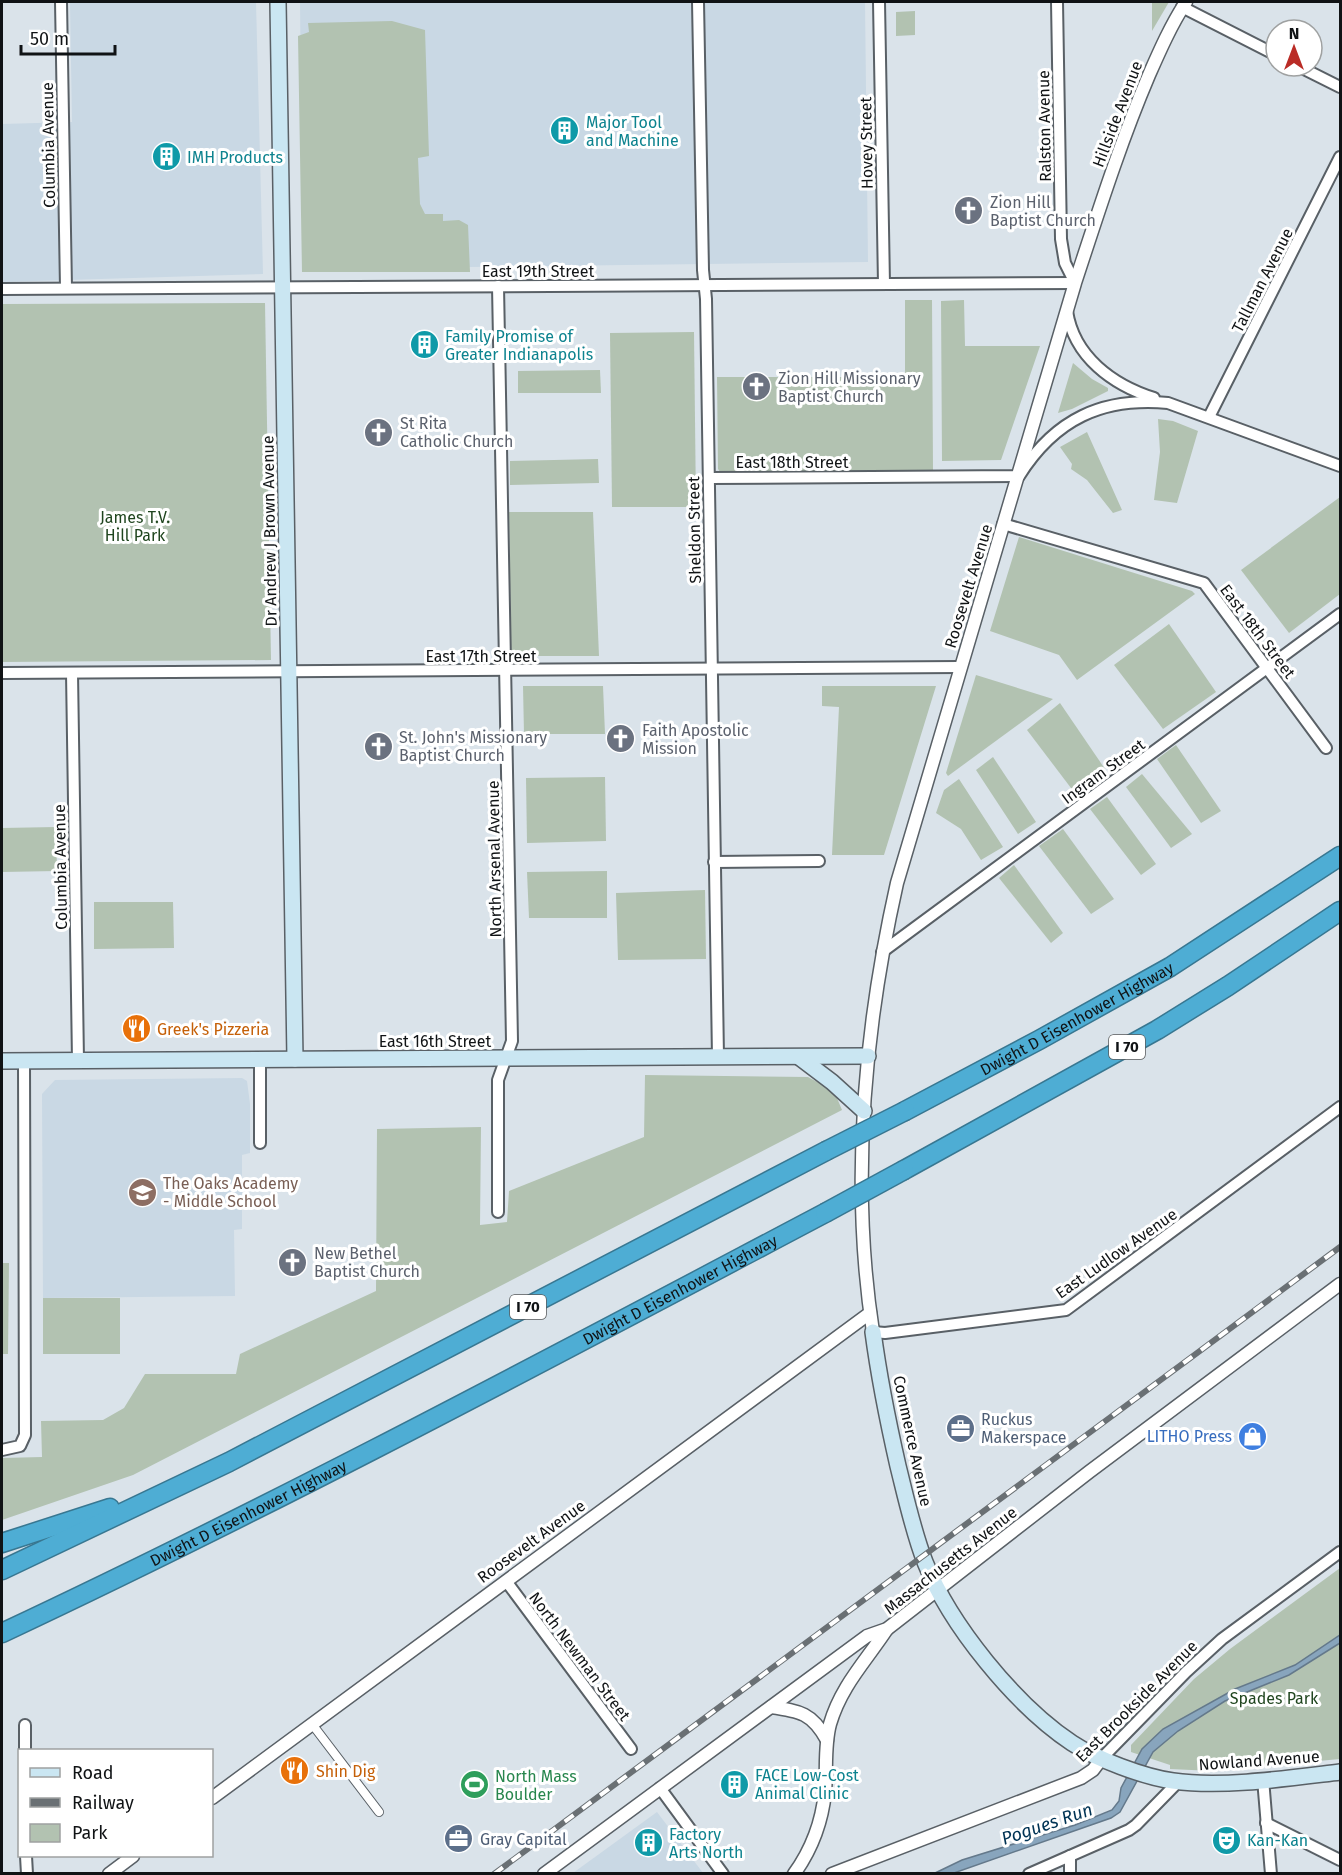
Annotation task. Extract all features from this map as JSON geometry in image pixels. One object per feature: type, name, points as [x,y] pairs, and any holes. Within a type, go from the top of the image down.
[{"type":"highway","name":"Dwight D Eisenhower Highway","points":[[2,1570],[229,1462],[1039,1040],[1170,967],[1341,856]]},
{"type":"highway","name":"Dwight D Eisenhower Highway","points":[[2,1633],[143,1567],[415,1429],[825,1213],[1157,1030],[1341,911]]},
{"type":"highway","points":[[2,1543],[97,1512],[229,1462]]},
{"type":"main road","name":"Dr Andrew J Brown Avenue","points":[[278,2],[295,1059]]},
{"type":"main road","name":"East 16th Street","points":[[2,1061],[868,1056]]},
{"type":"main road","points":[[799,1057],[832,1082],[864,1111]]},
{"type":"main road","name":"Commerce Avenue","points":[[873,1332],[886,1410],[909,1511],[926,1564],[939,1590],[973,1644],[1012,1691],[1063,1737],[1087,1752],[1102,1758]]},
{"type":"main road","name":"Nowland Avenue","points":[[1102,1758],[1162,1779],[1179,1781],[1220,1783],[1341,1772]]},
{"type":"street","name":"Columbia Avenue","points":[[61,2],[66,288]]},
{"type":"street","name":"Sheldon Street","points":[[698,2],[709,478],[718,1057]]},
{"type":"street","name":"Hovey Street","points":[[879,2],[884,284]]},
{"type":"street","name":"Ralston Avenue","points":[[1057,2],[1061,239],[1067,267],[1076,283]]},
{"type":"street","name":"Hillside Avenue","points":[[1019,476],[1067,311],[1129,124],[1154,65],[1184,4]]},
{"type":"street","points":[[1184,4],[1264,48]]},
{"type":"street","points":[[1323,78],[1341,87]]},
{"type":"street","name":"Tallman Avenue","points":[[1209,417],[1341,157]]},
{"type":"street","name":"East 19th Street","points":[[2,288],[1076,283]]},
{"type":"street","name":"North Arsenal Avenue","points":[[498,286],[512,1041],[498,1080],[498,1212]]},
{"type":"street","points":[[1067,311],[1073,335],[1094,364],[1134,391],[1168,403]]},
{"type":"street","name":"Roosevelt Avenue","points":[[868,1056],[882,952],[903,860],[1019,476],[1046,440],[1079,417],[1111,405],[1128,402],[1168,403],[1341,466]]},
{"type":"street","name":"East 18th Street","points":[[709,478],[1019,476]]},
{"type":"street","name":"East 18th Street","points":[[1004,524],[1204,583],[1326,748]]},
{"type":"street","name":"Ingram Street","points":[[882,952],[1341,614]]},
{"type":"street","name":"East 17th Street","points":[[2,673],[960,667]]},
{"type":"street","name":"Columbia Avenue","points":[[72,673],[78,1060]]},
{"type":"street","points":[[714,862],[819,861]]},
{"type":"street","name":"Commerce Avenue","points":[[868,1056],[864,1111],[862,1212],[873,1332]]},
{"type":"street","points":[[260,1059],[260,1143]]},
{"type":"street","points":[[2,1450],[20,1446],[25,1435],[24,1061]]},
{"type":"street","name":"East Ludlow Avenue","points":[[873,1332],[885,1333],[1066,1310],[1341,1107]]},
{"type":"street","name":"Massachusetts Avenue","points":[[544,1874],[867,1636],[887,1629],[1098,1464],[1340,1287]]},
{"type":"street","name":"Roosevelt Avenue","points":[[213,1797],[870,1313]]},
{"type":"street","name":"East Brookside Avenue","points":[[832,1874],[1081,1778],[1093,1770],[1186,1672],[1222,1639],[1341,1552]]},
{"type":"street","name":"North Newman Street","points":[[506,1581],[631,1749]]},
{"type":"street","points":[[794,1874],[810,1849],[820,1820],[825,1792],[827,1740],[834,1713],[842,1692],[857,1667],[887,1629]]},
{"type":"street","points":[[771,1707],[794,1710],[807,1715],[821,1728],[827,1740]]},
{"type":"street","points":[[312,1724],[379,1812]]},
{"type":"street","points":[[25,1725],[26,1749]]},
{"type":"street","points":[[1263,1779],[1271,1874]]},
{"type":"street","name":"Nowland Avenue","points":[[1029,1874],[1124,1833],[1136,1825],[1179,1781]]},
{"type":"street","points":[[660,1788],[723,1874]]},
{"type":"street","points":[[1266,1823],[1341,1860]]},
{"type":"street","points":[[1070,1856],[1070,1874]]},
{"type":"street","points":[[26,1857],[27,1874]]},
{"type":"street","points":[[109,1874],[132,1857]]},
{"type":"shaded area","name":"IMH Products","points":[[70,2],[256,2],[263,274],[2,282],[2,124],[72,122]]},
{"type":"shaded area","points":[[300,2],[865,2],[868,262],[303,269]]},
{"type":"shaded area","name":"The Oaks Academy - Middle School","points":[[242,1078],[247,1081],[250,1104],[250,1153],[242,1155],[242,1229],[234,1230],[235,1296],[43,1298],[42,1094],[55,1080]]},
{"type":"shaded area","name":"Factory Arts North","points":[[657,1812],[703,1873],[573,1873]]},
{"type":"green space","points":[[1152,2],[1169,2],[1152,31]]},
{"type":"green space","points":[[915,11],[915,35],[896,36],[896,12]]},
{"type":"green space","points":[[392,21],[425,30],[429,156],[418,158],[420,204],[425,214],[443,214],[443,221],[459,220],[468,225],[470,272],[302,272],[298,36],[309,32],[308,23]]},
{"type":"green space","points":[[905,300],[932,300],[933,470],[721,473],[718,469],[717,377],[905,377]]},
{"type":"green space","points":[[964,300],[965,346],[1040,346],[1001,460],[942,461],[941,301]]},
{"type":"green space","name":"James T.V. Hill Park","points":[[265,303],[271,660],[2,662],[2,304]]},
{"type":"green space","points":[[694,332],[696,507],[612,507],[610,333]]},
{"type":"green space","points":[[1073,363],[1092,379],[1108,388],[1108,391],[1072,409],[1058,413]]},
{"type":"green space","points":[[600,370],[601,393],[518,393],[518,371]]},
{"type":"green space","points":[[1158,419],[1173,421],[1198,431],[1177,503],[1154,500],[1160,452]]},
{"type":"green space","points":[[1087,432],[1122,510],[1113,513],[1087,480],[1071,469],[1072,464],[1060,447]]},
{"type":"green space","points":[[598,459],[599,483],[510,485],[510,461]]},
{"type":"green space","points":[[1340,497],[1340,594],[1289,633],[1241,570]]},
{"type":"green space","points":[[509,512],[593,512],[599,656],[511,656]]},
{"type":"green space","points":[[1019,537],[1192,591],[1195,594],[1077,680],[1059,655],[990,631]]},
{"type":"green space","points":[[1169,624],[1216,692],[1163,729],[1114,665]]},
{"type":"green space","points":[[976,675],[1053,699],[948,776],[946,773]]},
{"type":"green space","points":[[523,686],[603,686],[605,734],[524,734]]},
{"type":"green space","points":[[822,686],[936,686],[884,855],[832,855],[839,707],[822,706]]},
{"type":"green space","points":[[1060,703],[1105,769],[1074,792],[1027,730]]},
{"type":"green space","points":[[1176,745],[1221,811],[1201,823],[1157,759]]},
{"type":"green space","points":[[993,757],[1036,822],[1018,834],[976,770]]},
{"type":"green space","points":[[1142,774],[1192,834],[1171,848],[1126,787]]},
{"type":"green space","points":[[605,777],[606,841],[527,843],[526,778]]},
{"type":"green space","points":[[959,779],[1003,847],[981,860],[961,829],[936,813],[944,790]]},
{"type":"green space","points":[[1107,797],[1156,864],[1141,875],[1090,809]]},
{"type":"green space","points":[[56,827],[57,871],[2,872],[2,828]]},
{"type":"green space","points":[[1063,829],[1114,899],[1091,914],[1039,846]]},
{"type":"green space","points":[[1014,865],[1063,933],[1051,943],[999,878]]},
{"type":"green space","points":[[607,871],[607,918],[529,918],[527,872]]},
{"type":"green space","points":[[705,890],[706,959],[618,960],[616,893]]},
{"type":"green space","points":[[94,902],[173,902],[174,948],[94,949]]},
{"type":"green space","points":[[645,1075],[808,1077],[834,1091],[842,1110],[133,1475],[2,1520],[2,1458],[42,1457],[41,1421],[103,1420],[124,1408],[145,1374],[236,1374],[240,1354],[376,1291],[377,1129],[481,1127],[480,1225],[507,1222],[509,1191],[644,1137]]},
{"type":"green space","points":[[2,1263],[9,1263],[8,1354],[2,1354]]},
{"type":"green space","points":[[43,1298],[120,1298],[120,1354],[43,1354]]},
{"type":"green space","name":"Spades Park","points":[[1340,1568],[1340,1759],[1213,1771],[1170,1769],[1170,1765],[1131,1752],[1131,1745],[1194,1679],[1230,1649]]},
{"type":"water","points":[[1340,1635],[1340,1643],[1289,1675],[1225,1701],[1178,1731],[1153,1752],[1120,1812],[1111,1818],[954,1873],[933,1874],[962,1860],[1075,1825],[1112,1810],[1119,1801],[1121,1788],[1142,1749],[1163,1729],[1235,1689],[1295,1665]]},
{"type":"railway","points":[[494,1874],[1340,1247]]},
{"type":"place","name":"Major Tool and Machine","points":[[565,131]]},
{"type":"place","name":"IMH Products","points":[[166,157]]},
{"type":"place","name":"Zion Hill Baptist Church","points":[[969,211]]},
{"type":"place","name":"Family Promise of Greater Indianapolis","points":[[424,345]]},
{"type":"place","name":"Zion Hill Missionary Baptist Church","points":[[757,387]]},
{"type":"place","name":"St Rita Catholic Church","points":[[379,432]]},
{"type":"place","name":"Faith Apostolic Mission","points":[[621,739]]},
{"type":"place","name":"St. John's Missionary Baptist Church","points":[[378,746]]},
{"type":"place","name":"Greek's Pizzeria","points":[[136,1029]]},
{"type":"place","name":"The Oaks Academy - Middle School","points":[[142,1192]]},
{"type":"place","name":"New Bethel Baptist Church","points":[[293,1262]]},
{"type":"place","name":"Ruckus Makerspace","points":[[960,1428]]},
{"type":"place","name":"LITHO Press","points":[[1253,1436]]},
{"type":"place","name":"Shin Dig","points":[[295,1771]]},
{"type":"place","name":"FACE Low-Cost Animal Clinic","points":[[734,1784]]},
{"type":"place","name":"North Mass Boulder","points":[[474,1785]]},
{"type":"place","name":"Gray Capital","points":[[459,1839]]},
{"type":"place","name":"Kan-Kan","points":[[1226,1840]]},
{"type":"place","name":"Factory Arts North","points":[[648,1843]]},
{"type":"water label","name":"Pogues Run","points":[[1047,1824]]}]
